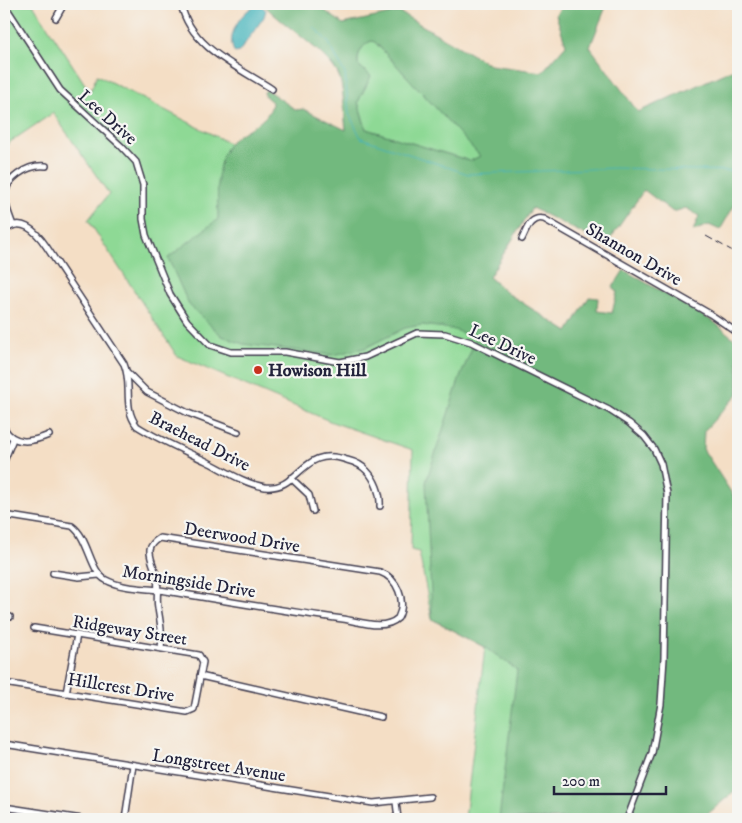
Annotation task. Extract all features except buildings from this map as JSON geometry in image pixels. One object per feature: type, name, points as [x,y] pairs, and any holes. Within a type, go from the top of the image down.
[{"type":"street","name":"Lee Drive","points":[[4,4],[60,90],[136,162],[143,185],[143,219],[146,235],[170,294],[187,321],[210,344],[232,352],[285,352],[340,362],[365,357],[414,334],[444,334],[483,347],[609,410],[630,424],[649,442],[661,464],[667,494],[663,680],[658,724],[652,753],[627,819]]},
{"type":"street","points":[[56,18],[64,4]]},
{"type":"street","points":[[181,4],[186,20],[200,40],[272,89]]},
{"type":"street","points":[[4,232],[13,226],[5,199],[7,186],[18,174],[28,168],[46,166]]},
{"type":"street","name":"Shannon Drive","points":[[522,239],[531,222],[536,218],[544,218],[710,314],[738,333]]},
{"type":"street","name":"Braehead Drive","points":[[13,226],[29,227],[41,239],[124,364],[128,373],[129,410],[136,424],[146,432],[256,485],[272,487],[285,483],[318,458],[342,458],[360,465],[369,472],[379,493],[380,506]]},
{"type":"street","points":[[128,373],[147,392],[188,412],[238,432]]},
{"type":"street","points":[[4,428],[13,439],[28,441],[49,435]]},
{"type":"street","points":[[4,461],[13,439]]},
{"type":"street","points":[[291,478],[309,496],[313,511]]},
{"type":"street","name":"Morningside Drive","points":[[4,515],[72,526],[80,534],[99,575],[111,582],[375,624],[388,624],[399,616]]},
{"type":"street","name":"Deerwood Drive","points":[[161,648],[162,628],[150,548],[157,540],[165,538],[380,572],[392,578],[397,586],[401,604],[399,616]]},
{"type":"street","points":[[53,573],[79,577],[99,575]]},
{"type":"street","points":[[4,616],[10,617]]},
{"type":"street","name":"Ridgeway Street","points":[[34,628],[199,655],[203,662],[200,676]]},
{"type":"street","points":[[66,693],[77,635]]},
{"type":"street","name":"Hillcrest Drive","points":[[4,683],[191,712],[194,708],[200,676],[381,717]]},
{"type":"street","name":"Longstreet Avenue","points":[[4,744],[348,800],[373,803],[430,797]]},
{"type":"street","points":[[125,819],[133,765]]},
{"type":"street","points":[[390,819],[397,818],[396,802]]},
{"type":"street","points":[[4,807],[82,819]]},
{"type":"green space","points":[[4,4],[33,4],[90,92],[97,75],[489,277],[507,293],[568,332],[668,819],[465,819],[485,647],[432,619],[419,552],[411,550],[413,450],[332,422],[177,356],[88,220],[109,194],[53,113],[4,146]]},
{"type":"green space","points":[[263,4],[316,4],[343,24],[399,12],[490,65],[542,72],[566,45],[556,15],[562,4],[607,4],[590,47],[638,112],[738,67],[738,199],[720,230],[709,225],[693,231],[699,216],[686,208],[673,212],[644,190],[606,245],[532,208],[489,277],[507,293],[568,332],[589,297],[598,298],[597,311],[612,313],[617,292],[613,287],[624,270],[714,322],[738,342],[738,394],[704,431],[703,449],[738,503],[738,788],[702,819],[499,819],[517,670],[485,647],[432,619],[426,482],[459,380],[476,338],[452,329],[422,325],[405,328],[365,348],[333,355],[243,344],[222,336],[189,305],[168,258],[218,219],[218,180],[224,152],[234,139],[261,121],[270,110],[272,102],[265,96],[264,92],[267,90],[296,110],[303,109],[346,130],[343,95],[339,76],[315,48]],"holes":[[[371,41],[375,42],[480,156],[470,161],[366,129],[358,102],[371,76],[358,65],[358,57],[365,45]]]},
{"type":"green space","points":[[371,41],[374,41],[481,156],[470,161],[366,129],[358,102],[370,76],[358,65],[358,61],[362,48]]},
{"type":"water","points":[[260,4],[266,10],[264,17],[239,52],[235,53],[232,39],[237,24],[247,11]]},
{"type":"waterway","points":[[314,27],[329,43],[345,74],[349,114],[361,138],[468,174],[614,168],[738,171]]},
{"type":"railway","points":[[706,236],[738,254]]},
{"type":"place","name":"Howison Hill","points":[[258,370]]}]
